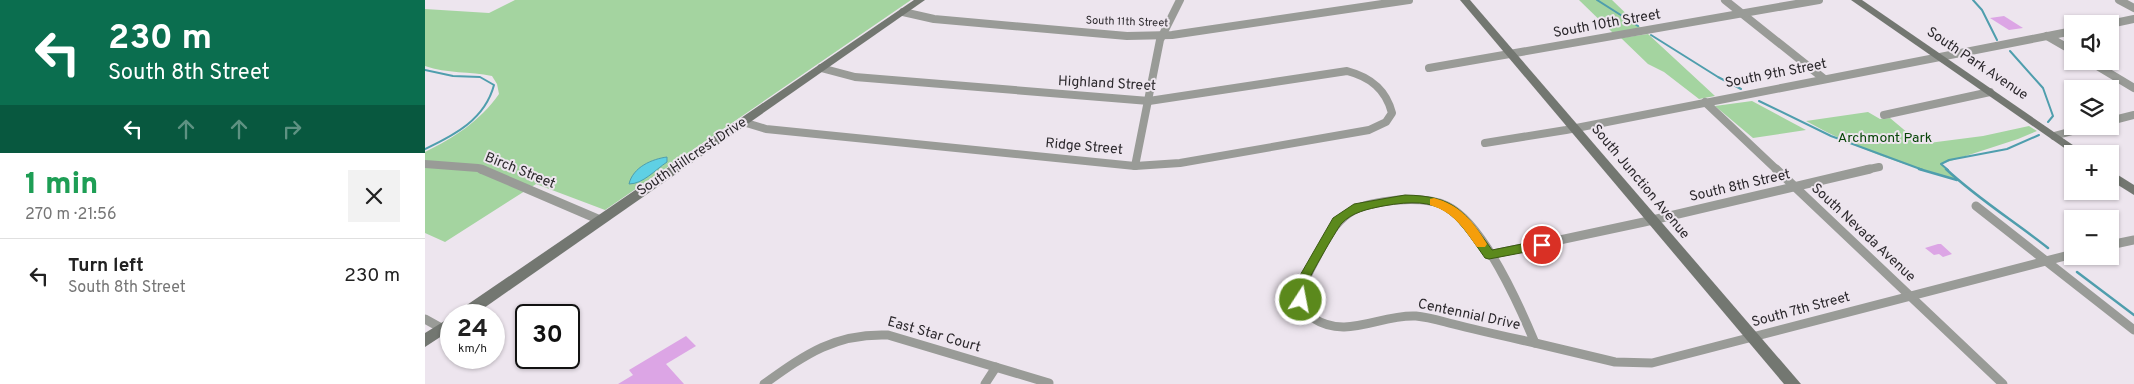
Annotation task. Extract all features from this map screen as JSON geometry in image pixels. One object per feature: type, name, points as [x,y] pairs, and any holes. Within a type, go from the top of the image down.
[{"type":"street","name":"South Hillcrest Drive","points":[[479,304],[920,0]]},
{"type":"street","points":[[1135,166],[1163,36],[1180,0]]},
{"type":"street","name":"South 11th Street","points":[[903,12],[934,19],[1127,36],[1163,36],[1204,32],[1409,0]]},
{"type":"street","name":"South Junction Avenue","points":[[1465,0],[1793,384]]},
{"type":"street","points":[[1725,0],[1823,78]]},
{"type":"street","name":"South 10th Street","points":[[1429,68],[1819,0]]},
{"type":"street","name":"South Park Avenue","points":[[1856,0],[2067,145]]},
{"type":"street","points":[[2119,0],[2134,8]]},
{"type":"street","points":[[2119,22],[2134,19]]},
{"type":"street","name":"South 9th Street","points":[[1485,143],[1575,128],[1823,78],[2064,33]]},
{"type":"street","points":[[2047,36],[2064,46]]},
{"type":"street","name":"Highland Street","points":[[821,68],[855,77],[1119,100],[1149,101],[1335,72],[1367,76],[1383,92]]},
{"type":"street","points":[[2104,70],[2134,88]]},
{"type":"street","name":"Ridge Street","points":[[743,122],[766,129],[1135,166],[1180,164],[1369,130],[1387,122],[1392,113],[1383,92]]},
{"type":"street","points":[[1884,115],[1990,92]]},
{"type":"street","name":"South Nevada Avenue","points":[[1705,102],[2003,384]]},
{"type":"street","points":[[2119,119],[2134,115]]},
{"type":"street","points":[[2054,136],[2064,133]]},
{"type":"street","name":"Birch Street","points":[[425,164],[478,168],[600,220]]},
{"type":"street","name":"South 8th Street","points":[[1489,255],[1795,188],[1879,167]]},
{"type":"street","points":[[2119,180],[2134,191]]},
{"type":"street","name":"Centennial Drive","points":[[1405,198],[1426,199],[1447,206],[1463,218],[1489,255],[1523,314],[1535,344],[1418,316],[1398,316],[1358,328],[1339,328],[1321,323],[1309,313],[1301,300],[1301,284],[1337,221],[1358,207],[1405,198]]},
{"type":"street","points":[[1976,206],[2134,330]]},
{"type":"street","points":[[2119,243],[2134,240]]},
{"type":"street","name":"South 7th Street","points":[[1535,344],[1615,362],[1652,363],[2064,257]]},
{"type":"street","points":[[425,319],[440,324]]},
{"type":"street","points":[[425,341],[440,331]]},
{"type":"street","name":"East Star Court","points":[[764,384],[816,348],[851,335],[870,333],[888,335],[1049,382]]},
{"type":"street","points":[[985,384],[996,367]]},
{"type":"green space","points":[[515,0],[911,0],[605,210],[536,184],[445,242],[425,233],[425,152],[446,141],[475,121],[499,94],[497,84],[492,76],[433,69],[425,66],[425,9],[489,13]]},
{"type":"green space","points":[[1579,0],[1612,0],[1641,28],[1613,33]]},
{"type":"green space","points":[[1648,34],[1715,96],[1699,99],[1664,72],[1648,64],[1621,38]]},
{"type":"green space","points":[[1752,101],[1806,130],[1753,138],[1715,106]]},
{"type":"green space","name":"Archmont Park","points":[[1868,112],[1880,119],[1890,118],[1921,144],[1983,136],[2029,126],[2037,131],[1941,164],[1959,180],[1919,169],[1880,155],[1843,140],[1806,121]]},
{"type":"water","points":[[667,157],[667,162],[649,176],[639,182],[629,184],[631,178],[644,165]]},
{"type":"building","points":[[2004,16],[2023,28],[2009,30],[1990,18]]},
{"type":"building","points":[[1941,244],[1952,254],[1943,257],[1939,254],[1934,255],[1925,248]]},
{"type":"building","points":[[686,336],[696,346],[666,364],[684,384],[618,384],[633,375],[629,370]]},
{"type":"waterway","points":[[1597,0],[1638,26]]},
{"type":"waterway","points":[[1973,0],[1982,10],[1997,40]]},
{"type":"waterway","points":[[1651,35],[1718,77],[1741,89]]},
{"type":"waterway","points":[[2010,51],[2043,88],[2053,116],[2048,122]]},
{"type":"waterway","points":[[425,70],[453,76],[480,77],[494,85],[484,107],[467,125],[458,132],[425,149]]},
{"type":"waterway","points":[[1759,101],[1831,136],[1923,170]]},
{"type":"waterway","points":[[1948,170],[1941,164],[1949,160],[2007,149],[2039,135]]},
{"type":"waterway","points":[[1919,169],[1957,180]]},
{"type":"waterway","points":[[1946,169],[1983,200],[2048,248]]},
{"type":"waterway","points":[[2077,272],[2134,315]]},
{"type":"slow traffic","points":[[1434,202],[1447,206],[1463,218],[1481,244]]},
{"type":"route","points":[[1301,300],[1301,284],[1337,221],[1358,207],[1405,198],[1426,199],[1447,206],[1463,218],[1489,255],[1542,245]]}]
